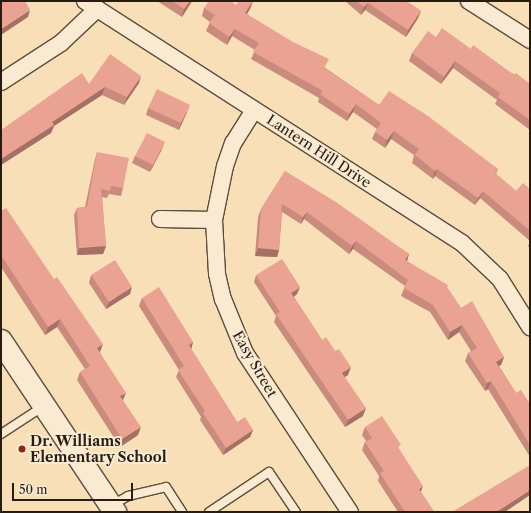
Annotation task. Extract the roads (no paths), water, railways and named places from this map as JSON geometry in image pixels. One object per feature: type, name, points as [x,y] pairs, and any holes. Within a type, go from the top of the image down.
[{"type":"main road","points":[[1,341],[40,408],[107,510]]},
{"type":"main road","points":[[1,359],[40,408]]},
{"type":"street","points":[[468,1],[530,40]]},
{"type":"street","points":[[1,82],[61,43],[91,5]]},
{"type":"street","name":"Lantern Hill Drive","points":[[91,5],[462,243],[500,279],[530,326]]},
{"type":"street","name":"Easy Street","points":[[254,110],[236,138],[227,158],[214,220],[217,274],[223,299],[235,332],[245,353],[350,512]]},
{"type":"street","points":[[160,219],[214,220]]},
{"type":"lane","points":[[1,434],[40,408]]},
{"type":"lane","points":[[209,512],[269,472],[296,512]]},
{"type":"lane","points":[[107,510],[128,496],[166,487],[182,512]]},
{"type":"place","name":"Dr. Williams Elementary School","points":[[22,449]]}]
